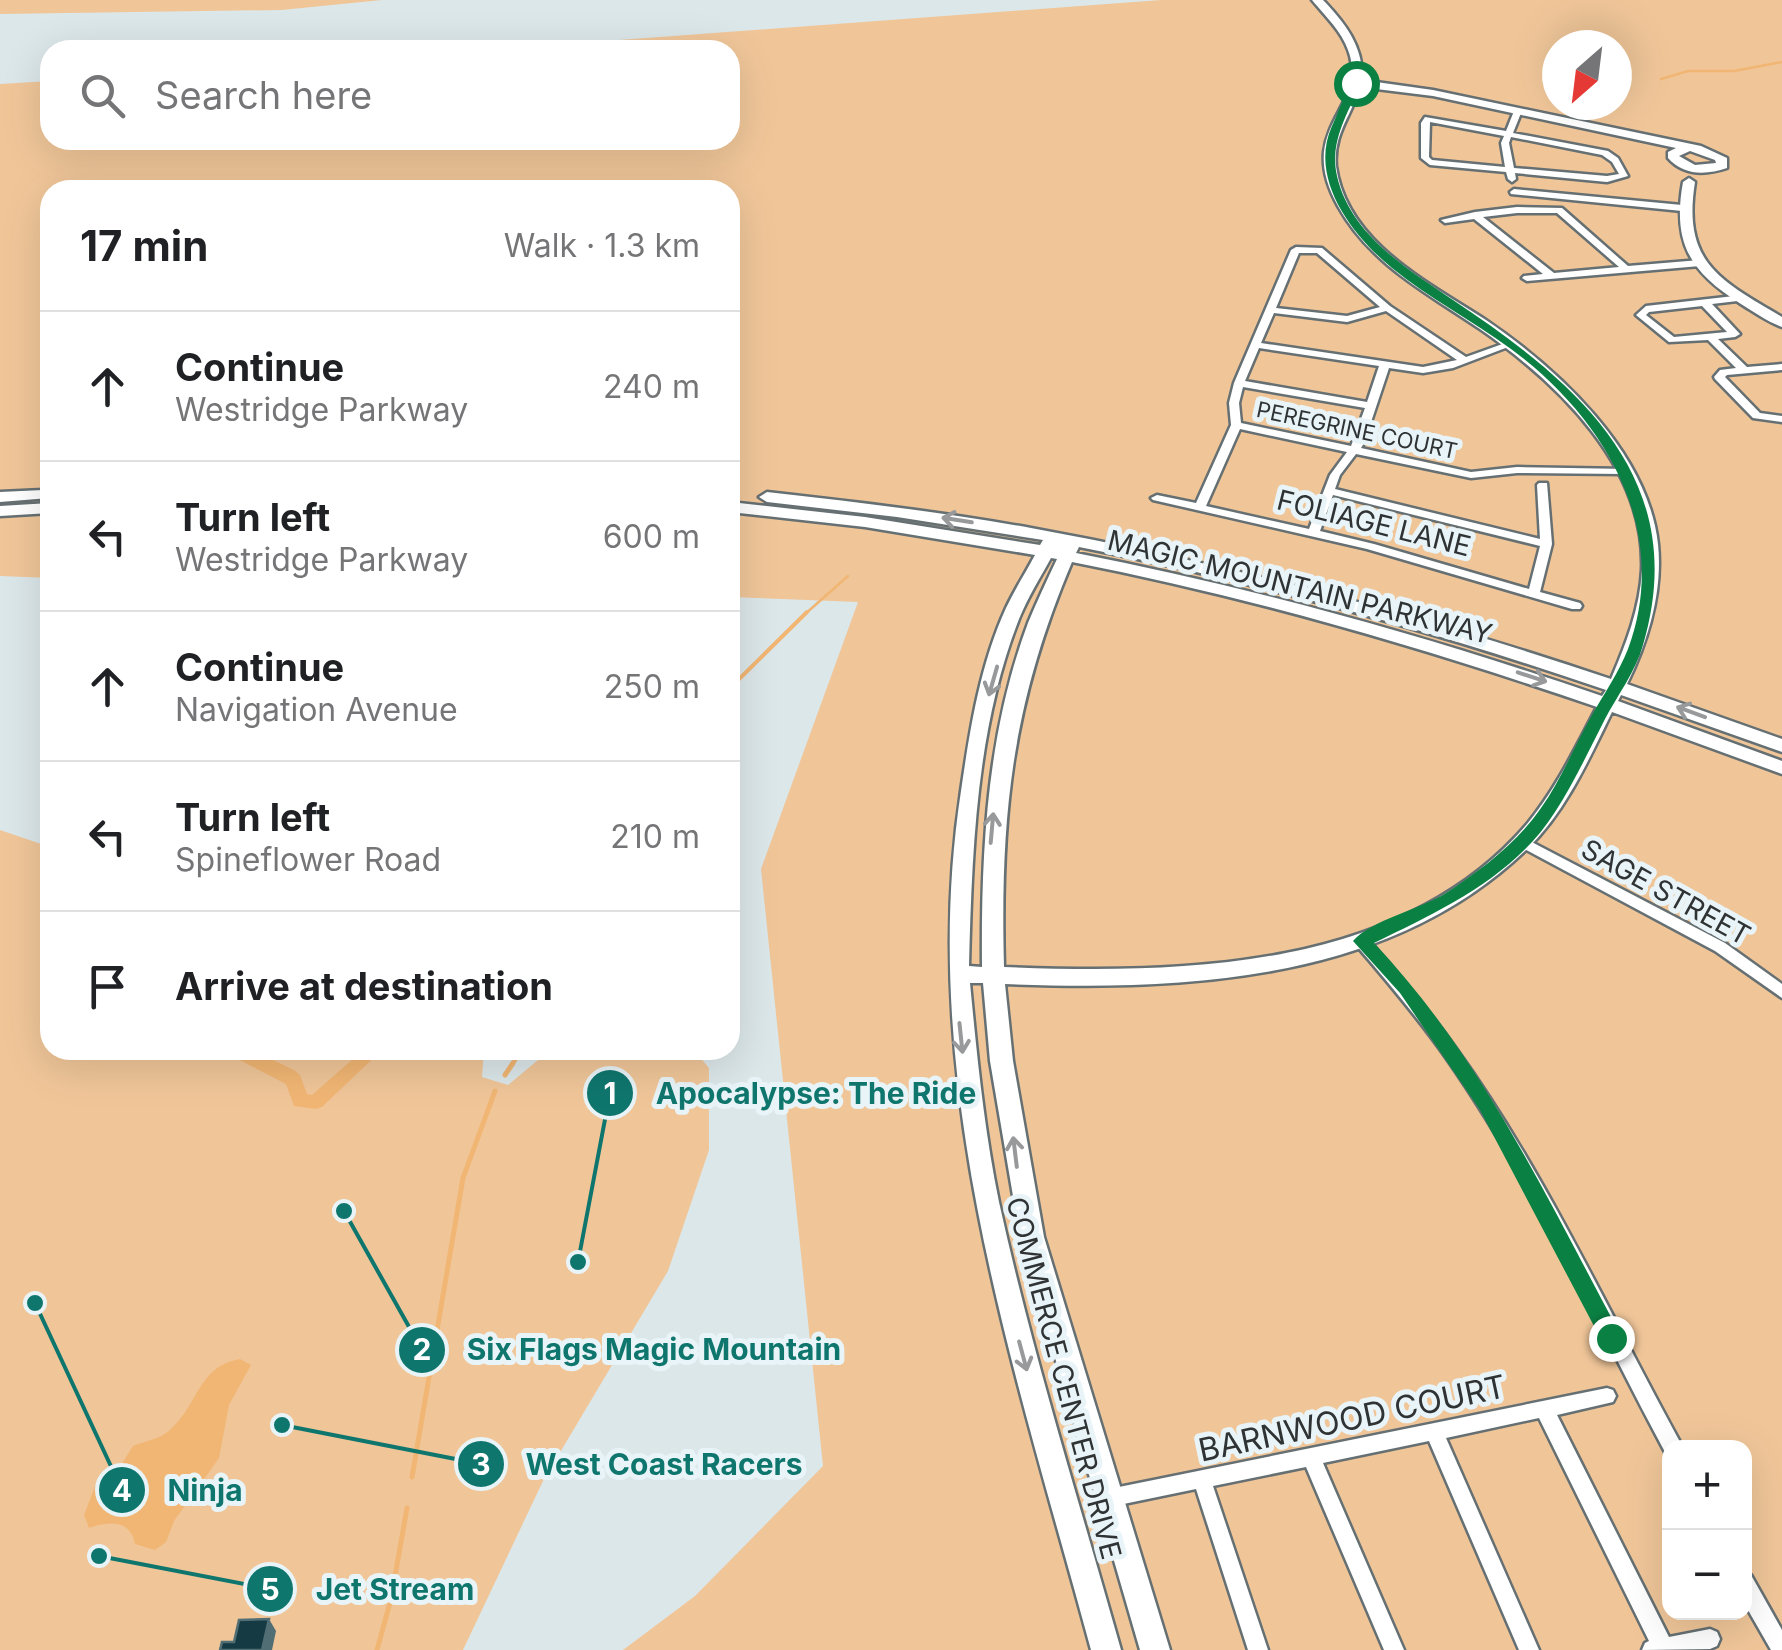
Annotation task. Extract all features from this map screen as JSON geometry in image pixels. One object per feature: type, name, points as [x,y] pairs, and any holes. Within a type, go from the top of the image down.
[{"type":"street","points":[[957,974],[1218,971],[1289,960],[1362,941],[1449,899],[1522,842],[1548,812],[1636,648],[1650,578],[1645,520],[1602,432],[1578,402],[1511,344],[1398,267],[1372,244],[1342,204],[1332,174],[1331,139],[1356,83],[1353,46],[1317,0]]},
{"type":"street","points":[[1356,83],[1433,93],[1650,142],[1679,156],[1709,152],[1721,158],[1723,165],[1690,182]]},
{"type":"street","points":[[1517,113],[1508,133],[1517,210]]},
{"type":"street","points":[[1428,118],[1508,133],[1610,155],[1624,174],[1621,178],[1510,170],[1430,162],[1425,158],[1428,118]]},
{"type":"street","points":[[1679,156],[1690,182],[1682,208],[1686,239],[1700,263],[1743,298],[1782,322]]},
{"type":"street","points":[[1514,192],[1682,208]]},
{"type":"street","points":[[1445,220],[1517,210],[1560,210],[1624,267]]},
{"type":"street","points":[[1475,215],[1552,276]]},
{"type":"street","points":[[1200,506],[1236,425],[1234,402],[1240,383],[1296,250],[1319,250],[1387,308],[1464,360]]},
{"type":"street","points":[[1528,278],[1700,263]]},
{"type":"street","points":[[1704,302],[1735,331],[1733,336],[1668,339],[1642,314],[1646,309],[1704,302],[1743,298]]},
{"type":"street","points":[[1270,310],[1347,320],[1387,308]]},
{"type":"street","points":[[1712,338],[1744,370]]},
{"type":"street","points":[[1256,345],[1384,368],[1423,370],[1511,344]]},
{"type":"street","points":[[1782,367],[1724,372],[1719,377],[1757,416],[1782,419]]},
{"type":"street","points":[[1314,532],[1341,464],[1355,448],[1384,368]]},
{"type":"street","points":[[1240,383],[1371,406]]},
{"type":"street","name":"PEREGRINE COURT","points":[[1236,425],[1471,475],[1516,470],[1624,471]]},
{"type":"street","points":[[1534,593],[1546,544],[1542,485]]},
{"type":"street","points":[[1329,491],[1546,544]]},
{"type":"street","points":[[0,497],[40,495]]},
{"type":"street","name":"MAGIC MOUNTAIN PARKWAY","points":[[740,495],[876,508],[1059,547],[1613,694],[1782,746]]},
{"type":"street","name":"FOLIAGE LANE","points":[[1157,498],[1314,532],[1576,606]]},
{"type":"street","points":[[0,511],[40,509]]},
{"type":"street","name":"MAGIC MOUNTAIN PARKWAY","points":[[740,509],[1059,547]]},
{"type":"street","points":[[932,534],[1008,558],[1018,566],[1024,589]]},
{"type":"street","name":"COMMERCE CENTER DRIVE","points":[[1059,547],[1024,589],[996,670],[966,795],[958,864],[957,974],[966,1080],[996,1255],[1106,1650]]},
{"type":"street","name":"COMMERCE CENTER DRIVE","points":[[1059,547],[1020,668],[1004,734],[990,856],[996,976],[1025,1206],[1062,1345],[1154,1650]]},
{"type":"street","name":"MAGIC MOUNTAIN PARKWAY","points":[[1613,694],[1782,768]]},
{"type":"street","name":"SAGE STREET","points":[[1522,842],[1720,947],[1782,992]]},
{"type":"street","points":[[1362,941],[1406,988],[1487,1104],[1668,1440]]},
{"type":"street","name":"BARNWOOD COURT","points":[[1109,1498],[1607,1396]]},
{"type":"street","points":[[1544,1409],[1657,1649],[1710,1639]]},
{"type":"street","points":[[1434,1432],[1529,1650]]},
{"type":"street","points":[[1312,1457],[1394,1650]]},
{"type":"street","points":[[1202,1480],[1258,1650]]},
{"type":"street","points":[[1752,1596],[1782,1650]]},
{"type":"shaded area","points":[[0,0],[382,0],[282,10],[0,14]]},
{"type":"shaded area","points":[[1161,0],[1782,0],[1782,1650],[623,1650],[695,1596],[823,1466],[761,869],[858,602],[740,597],[740,180],[40,180],[40,578],[0,576],[0,84],[40,82],[40,150],[740,150],[740,40],[619,40]]},
{"type":"shaded area","points":[[0,830],[40,844],[40,1060],[483,1060],[482,1077],[508,1085],[538,1060],[702,1060],[709,1068],[709,1150],[668,1271],[543,1481],[463,1650],[0,1650]]},
{"type":"shaded area","points":[[240,1359],[251,1365],[229,1405],[219,1458],[174,1521],[166,1542],[155,1550],[135,1544],[129,1530],[118,1524],[89,1528],[84,1515],[95,1486],[121,1465],[133,1446],[170,1430],[215,1369]]},
{"type":"building","points":[[269,1619],[262,1650],[220,1650],[222,1642],[234,1642],[239,1620]]},
{"type":"waterway","points":[[1661,79],[1688,71],[1734,71],[1782,62]]},
{"type":"waterway","points":[[804,615],[848,576]]},
{"type":"waterway","points":[[740,678],[807,612]]},
{"type":"waterway","points":[[257,1060],[294,1080],[300,1101],[316,1102],[363,1060]]},
{"type":"waterway","points":[[511,1066],[515,1060]]},
{"type":"waterway","points":[[505,1075],[511,1066]]},
{"type":"waterway","points":[[412,1477],[463,1178],[495,1091]]},
{"type":"waterway","points":[[377,1650],[391,1599],[407,1508]]},
{"type":"place","name":"Six Flags Magic Mountain","points":[[344,1211]]},
{"type":"place","name":"Apocalypse: The Ride","points":[[578,1262]]},
{"type":"place","name":"Ninja","points":[[35,1303]]},
{"type":"place","name":"West Coast Racers","points":[[282,1425]]},
{"type":"place","name":"Jet Stream","points":[[99,1556]]},
{"type":"route","points":[[1356,83],[1331,139],[1329,158],[1342,204],[1372,244],[1398,267],[1518,349],[1578,402],[1602,432],[1634,489],[1645,520],[1650,578],[1636,648],[1548,812],[1506,858],[1449,899],[1362,941],[1406,988],[1487,1104],[1611,1338]]}]
